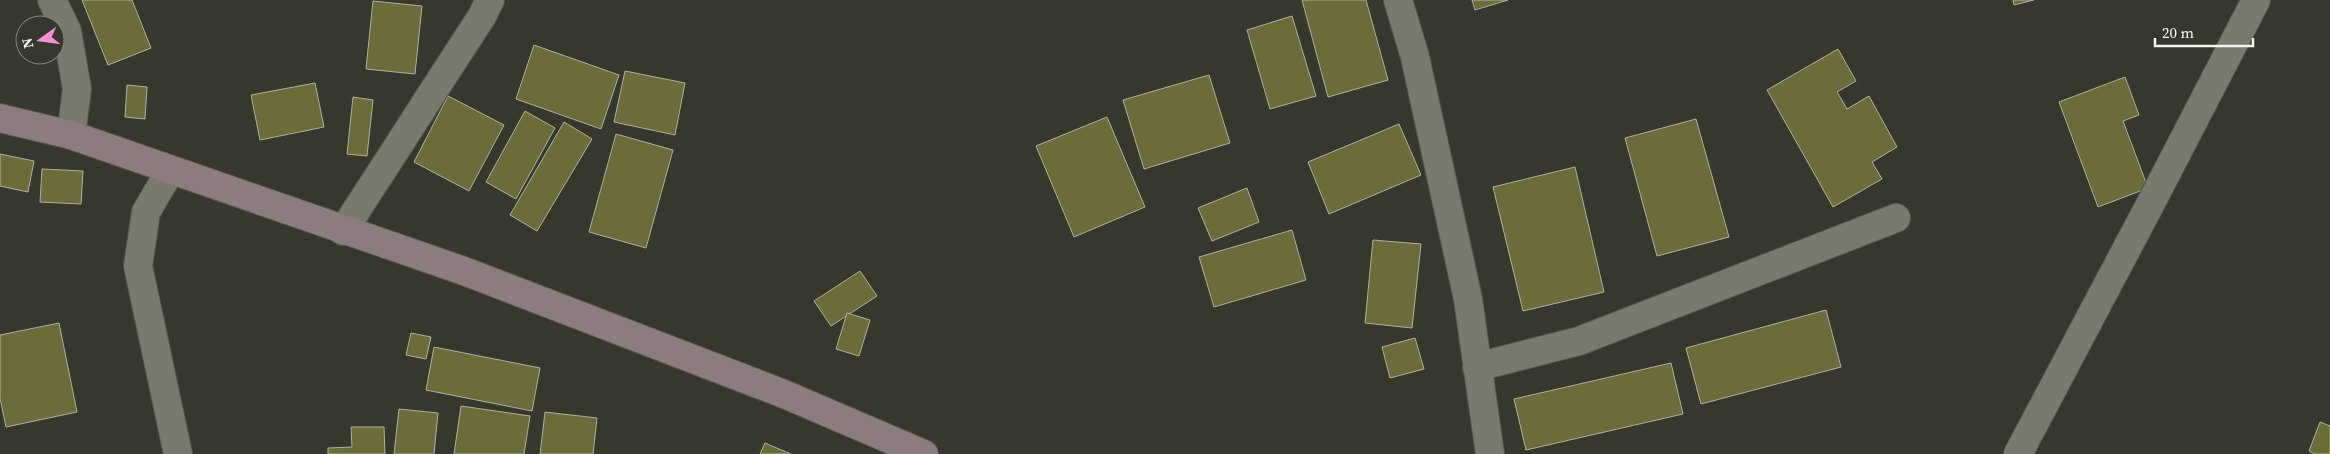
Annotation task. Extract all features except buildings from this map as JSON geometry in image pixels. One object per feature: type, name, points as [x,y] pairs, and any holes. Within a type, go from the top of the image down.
[{"type":"main road","points":[[0,118],[71,135],[170,172],[464,271],[784,394],[912,452]]},
{"type":"street","points":[[52,0],[67,31],[77,89],[71,135]]},
{"type":"street","points":[[343,231],[482,16],[490,0]]},
{"type":"street","points":[[1398,0],[1415,57],[1468,299],[1490,454]]},
{"type":"street","points":[[2018,454],[2256,0]]},
{"type":"street","points":[[170,172],[146,212],[138,266],[178,454]]},
{"type":"street","points":[[1477,367],[1579,342],[1896,218]]}]
